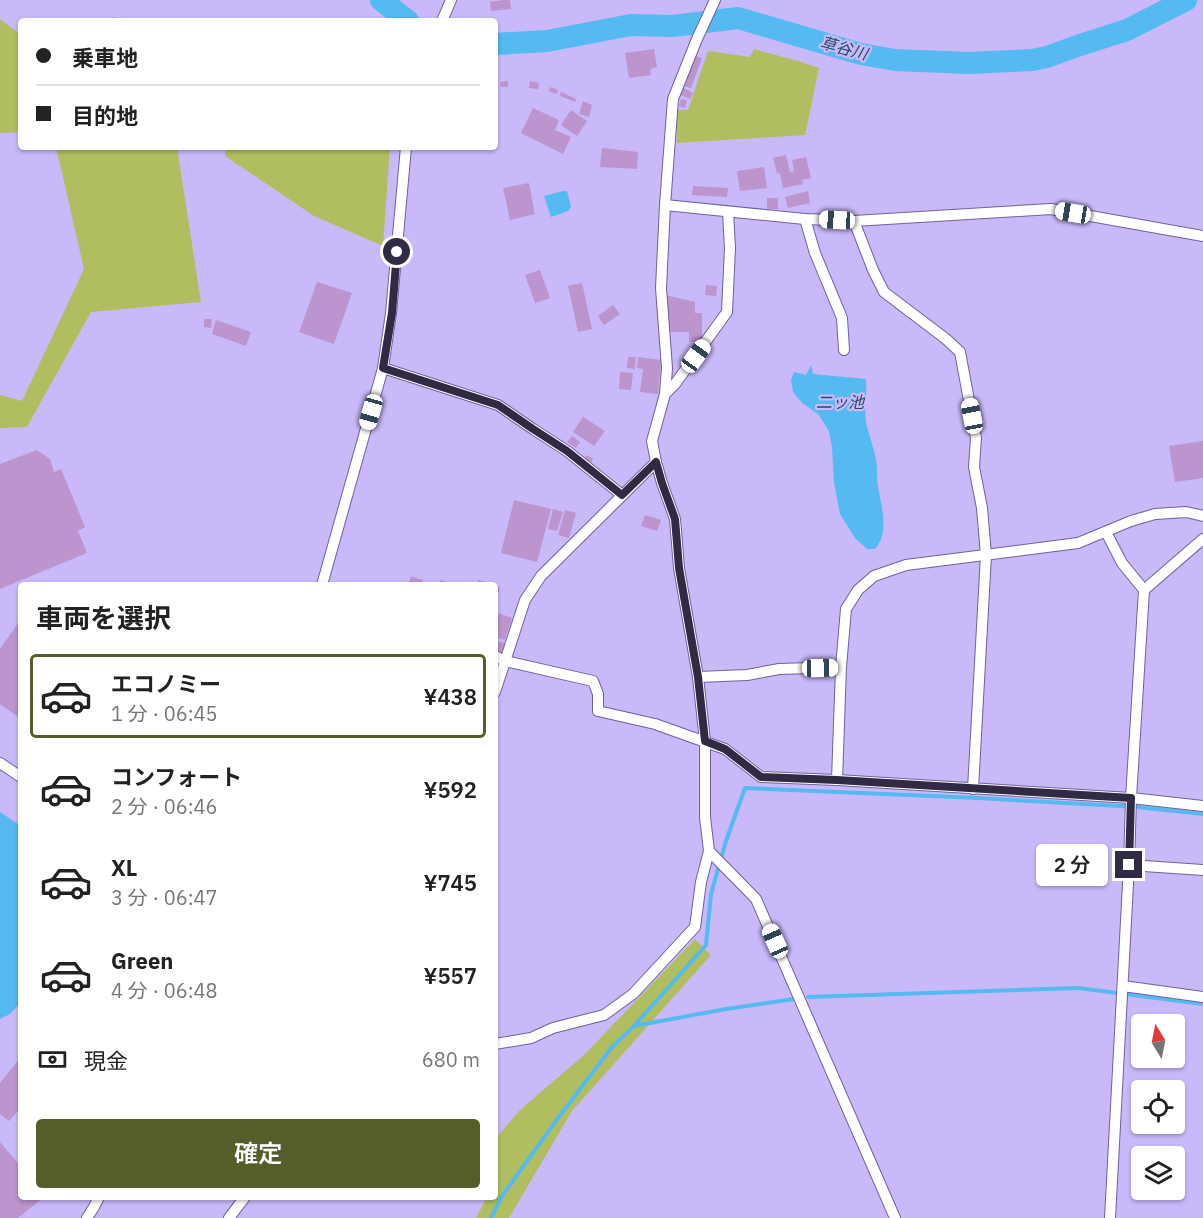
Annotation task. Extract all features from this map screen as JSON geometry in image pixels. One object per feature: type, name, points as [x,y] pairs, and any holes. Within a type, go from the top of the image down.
[{"type":"street","points":[[498,1044],[531,1038],[553,1028],[604,1015],[633,994],[695,927],[701,882],[709,851],[705,817],[705,741],[698,677],[679,568],[675,519],[662,483],[652,441],[665,394],[667,368],[661,288],[664,204],[673,99],[715,0]]},
{"type":"street","points":[[443,18],[449,3]]},
{"type":"street","points":[[323,582],[383,368],[392,313],[406,150]]},
{"type":"street","points":[[664,204],[805,219],[854,221],[1051,209],[1203,236]]},
{"type":"street","points":[[665,394],[675,384],[727,312],[730,248],[728,212]]},
{"type":"street","points":[[805,219],[815,253],[842,318],[844,350]]},
{"type":"street","points":[[854,221],[873,270],[884,291],[960,352],[976,438],[974,467],[982,507],[986,555],[973,789]]},
{"type":"street","points":[[383,368],[498,405],[567,451],[622,495]]},
{"type":"street","points":[[656,462],[541,576],[525,600],[500,658],[593,681],[598,694],[598,711],[655,724],[725,749],[761,777],[1131,798],[1203,806]]},
{"type":"street","points":[[837,780],[846,609],[858,590],[874,576],[906,565],[1078,543],[1131,520],[1155,514],[1186,512],[1203,516]]},
{"type":"street","points":[[1106,532],[1122,563],[1144,590],[1110,1218]]},
{"type":"street","points":[[1144,590],[1203,540]]},
{"type":"street","points":[[698,677],[747,675],[779,669],[842,667]]},
{"type":"street","points":[[0,763],[18,775]]},
{"type":"street","points":[[709,851],[756,899],[895,1218]]},
{"type":"street","points":[[1129,865],[1203,870]]},
{"type":"street","points":[[1122,986],[1203,997]]},
{"type":"street","points":[[87,1218],[98,1200]]},
{"type":"street","points":[[229,1218],[243,1200]]},
{"type":"green space","points":[[0,19],[18,33],[18,132],[0,133]]},
{"type":"green space","points":[[754,49],[819,68],[805,135],[677,143],[676,110],[688,110],[708,51],[750,57]]},
{"type":"green space","points":[[57,150],[177,150],[201,302],[91,312],[27,427],[0,428],[0,395],[22,401],[84,269]]},
{"type":"green space","points":[[225,150],[390,150],[383,246],[314,216],[225,156]]},
{"type":"green space","points":[[695,939],[711,955],[572,1111],[509,1218],[476,1218],[485,1200],[498,1200],[498,1136],[520,1110],[584,1055]]},
{"type":"water","points":[[567,191],[571,207],[568,211],[551,217],[544,196]]},
{"type":"water","name":"二ッ池","points":[[811,365],[813,374],[866,379],[866,422],[874,450],[883,519],[882,535],[875,549],[867,549],[855,538],[840,514],[834,483],[829,431],[818,414],[802,403],[793,392],[791,380],[794,372],[806,375]]},
{"type":"water","points":[[0,812],[18,824],[18,1005],[10,1014],[0,1019]]},
{"type":"building","points":[[510,0],[511,9],[491,11],[490,2]]},
{"type":"building","points":[[654,49],[657,67],[650,69],[651,75],[629,78],[625,53]]},
{"type":"building","points":[[695,56],[702,58],[691,88],[684,86]]},
{"type":"building","points":[[508,81],[508,87],[501,87],[500,82]]},
{"type":"building","points":[[530,81],[539,83],[538,89],[529,88]]},
{"type":"building","points":[[550,87],[558,90],[556,94],[549,91]]},
{"type":"building","points":[[683,88],[693,93],[690,99],[680,95]]},
{"type":"building","points":[[561,92],[576,99],[575,102],[560,96]]},
{"type":"building","points":[[681,99],[687,100],[685,108],[679,106]]},
{"type":"building","points":[[583,101],[592,105],[589,117],[579,114]]},
{"type":"building","points":[[533,108],[559,120],[555,130],[571,137],[563,154],[521,133]]},
{"type":"building","points":[[571,110],[587,121],[577,136],[561,125]]},
{"type":"building","points":[[602,148],[638,152],[637,169],[600,167]]},
{"type":"building","points":[[786,155],[790,172],[794,171],[792,160],[806,157],[811,178],[802,180],[803,184],[783,188],[780,173],[777,174],[773,158]]},
{"type":"building","points":[[764,167],[767,188],[740,191],[737,171]]},
{"type":"building","points":[[529,183],[535,214],[510,220],[503,188]]},
{"type":"building","points":[[693,186],[728,188],[727,197],[692,195]]},
{"type":"building","points":[[808,191],[810,203],[788,208],[785,197]]},
{"type":"building","points":[[767,198],[778,198],[778,209],[767,209]]},
{"type":"building","points":[[540,270],[550,298],[535,303],[525,275]]},
{"type":"building","points":[[317,282],[352,293],[334,344],[299,332]]},
{"type":"building","points":[[582,283],[592,329],[578,332],[568,286]]},
{"type":"building","points":[[706,285],[717,286],[716,296],[705,295]]},
{"type":"building","points":[[665,295],[695,302],[695,313],[702,313],[702,342],[689,342],[689,332],[668,332]]},
{"type":"building","points":[[613,305],[620,314],[604,325],[598,316]]},
{"type":"building","points":[[204,319],[212,319],[211,328],[204,327]]},
{"type":"building","points":[[216,320],[251,332],[246,346],[212,334]]},
{"type":"building","points":[[628,357],[636,357],[635,369],[627,368]]},
{"type":"building","points":[[638,357],[661,360],[658,394],[640,392],[643,369],[637,368]]},
{"type":"building","points":[[620,372],[633,373],[631,390],[619,389]]},
{"type":"building","points":[[583,417],[605,431],[594,446],[573,432]]},
{"type":"building","points":[[572,436],[580,442],[576,448],[567,442]]},
{"type":"building","points":[[1203,441],[1203,478],[1175,482],[1169,446]]},
{"type":"building","points":[[37,450],[50,459],[54,472],[61,469],[85,527],[78,531],[87,553],[0,589],[0,464]]},
{"type":"building","points":[[587,455],[593,459],[590,465],[583,460]]},
{"type":"building","points":[[514,500],[551,509],[537,562],[501,553]]},
{"type":"building","points":[[553,509],[563,512],[557,531],[548,529]]},
{"type":"building","points":[[565,510],[576,513],[569,538],[558,535]]},
{"type":"building","points":[[645,515],[661,520],[657,531],[641,526]]},
{"type":"building","points":[[411,576],[423,580],[422,582],[409,582]]},
{"type":"building","points":[[498,613],[512,618],[505,640],[498,638]]},
{"type":"building","points":[[18,623],[18,717],[0,704],[0,649]]},
{"type":"building","points":[[498,641],[505,643],[502,656],[498,655]]},
{"type":"building","points":[[18,1061],[18,1110],[9,1121],[0,1114],[0,1083]]},
{"type":"building","points":[[0,1142],[18,1163],[18,1200],[40,1200],[18,1218],[0,1218]]},
{"type":"waterway","name":"草谷川","points":[[381,0],[404,18]]},
{"type":"waterway","name":"草谷川","points":[[498,44],[547,41],[631,25],[673,26],[738,18],[861,54],[895,60],[969,63],[1032,60],[1127,30],[1186,0]]},
{"type":"waterway","points":[[491,1218],[502,1196],[612,1047],[633,1027],[706,945],[711,894],[726,841],[745,788],[1137,807],[1203,814]]},
{"type":"waterway","points":[[808,997],[1078,988],[1203,1004]]},
{"type":"waterway","points":[[634,1026],[794,999]]},
{"type":"route","points":[[397,252],[392,313],[383,368],[498,405],[567,451],[622,495],[656,462],[675,519],[679,568],[698,677],[705,741],[725,749],[761,777],[1131,798],[1129,865]]}]
